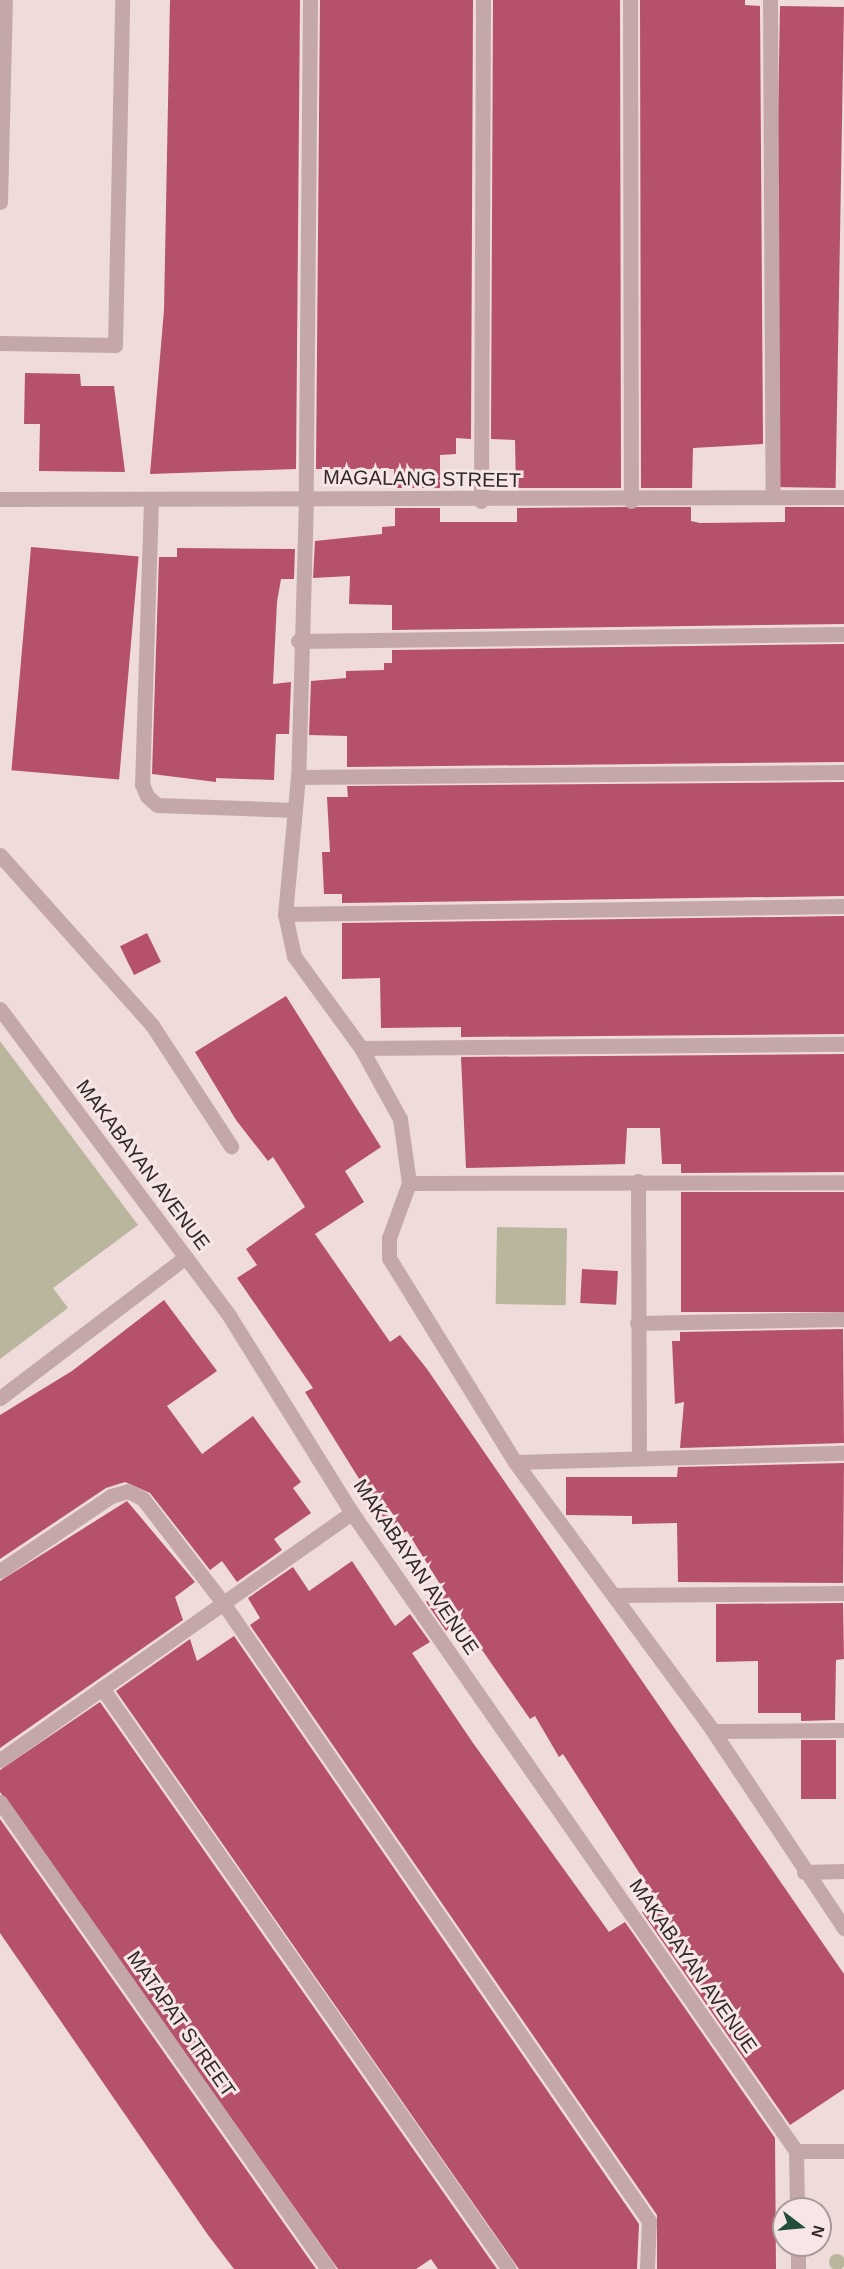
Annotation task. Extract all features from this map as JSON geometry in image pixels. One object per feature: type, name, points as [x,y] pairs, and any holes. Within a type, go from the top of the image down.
[{"type":"street","points":[[0,202],[5,0]]},
{"type":"street","points":[[0,343],[115,345],[122,0]]},
{"type":"street","points":[[310,0],[306,499],[298,641],[298,777],[285,914],[294,956],[361,1048],[400,1119],[409,1183],[389,1238],[389,1258],[515,1462],[713,1731],[804,1872],[844,1928]]},
{"type":"street","points":[[481,501],[483,0]]},
{"type":"street","points":[[630,0],[631,501]]},
{"type":"street","points":[[770,0],[773,495]]},
{"type":"street","name":"MAGALANG STREET","points":[[0,499],[631,501],[773,495],[844,497]]},
{"type":"street","points":[[151,500],[142,784],[147,796],[157,805],[296,810]]},
{"type":"street","points":[[298,641],[844,634]]},
{"type":"street","points":[[298,777],[844,772]]},
{"type":"street","points":[[0,855],[152,1025],[231,1146]]},
{"type":"street","points":[[285,914],[844,906]]},
{"type":"street","name":"MAKABAYAN AVENUE","points":[[0,1009],[186,1257],[352,1513],[796,2151]]},
{"type":"street","points":[[361,1048],[844,1044]]},
{"type":"street","points":[[638,1181],[639,1456]]},
{"type":"street","points":[[409,1183],[844,1182]]},
{"type":"street","points":[[0,1398],[186,1257]]},
{"type":"street","points":[[637,1323],[844,1319]]},
{"type":"street","points":[[515,1462],[639,1456],[844,1453]]},
{"type":"street","points":[[0,1571],[128,1491],[143,1499],[223,1603],[649,2220],[647,2269]]},
{"type":"street","points":[[0,1760],[352,1513]]},
{"type":"street","points":[[613,1595],[844,1593]]},
{"type":"street","points":[[102,1688],[509,2269]]},
{"type":"street","points":[[713,1731],[844,1730]]},
{"type":"street","name":"MATAPAT STREET","points":[[0,1802],[328,2269]]},
{"type":"street","points":[[804,1872],[844,1871]]},
{"type":"street","points":[[797,2197],[796,2151],[844,2151]]},
{"type":"shaded area","points":[[0,1041],[138,1225],[53,1288],[68,1308],[0,1359]]},
{"type":"shaded area","points":[[497,1227],[567,1228],[566,1305],[496,1304]]},
{"type":"shaded area","points":[[837,2254],[844,2259],[844,2265],[837,2270],[829,2262]]},
{"type":"building","points":[[170,0],[300,0],[296,469],[150,474],[164,310]]},
{"type":"building","points":[[320,0],[473,0],[471,439],[456,438],[456,454],[440,455],[440,488],[394,488],[394,469],[316,469]]},
{"type":"building","points":[[493,0],[620,0],[621,488],[516,488],[515,440],[491,439]]},
{"type":"building","points":[[640,0],[745,0],[745,5],[760,6],[763,444],[693,448],[692,488],[641,488]]},
{"type":"building","points":[[780,6],[844,7],[836,488],[772,487]]},
{"type":"building","points":[[25,373],[80,374],[81,386],[114,386],[125,472],[39,471],[40,424],[24,424]]},
{"type":"building","points":[[691,507],[691,521],[700,523],[785,522],[785,507],[844,507],[844,624],[392,630],[392,605],[349,604],[350,576],[313,578],[315,541],[382,534],[382,527],[395,526],[395,508],[440,508],[440,522],[517,522],[517,508]]},
{"type":"building","points":[[31,547],[139,556],[119,780],[11,770]]},
{"type":"building","points":[[177,548],[295,549],[294,579],[281,579],[277,602],[273,684],[291,682],[289,734],[276,734],[274,780],[216,778],[216,782],[152,774],[159,557],[177,557]]},
{"type":"building","points":[[844,644],[844,762],[347,767],[347,736],[309,735],[311,681],[346,678],[346,671],[384,670],[384,663],[392,663],[392,650]]},
{"type":"building","points":[[844,782],[844,896],[342,903],[342,894],[324,894],[322,852],[330,852],[327,797],[348,797],[347,786]]},
{"type":"building","points":[[844,916],[844,1034],[461,1037],[461,1027],[381,1028],[380,978],[342,979],[342,923]]},
{"type":"building","points":[[147,933],[161,962],[134,975],[120,946]]},
{"type":"building","points":[[286,996],[381,1147],[345,1171],[364,1202],[315,1234],[390,1342],[400,1335],[427,1369],[844,1974],[844,2089],[790,2125],[642,1912],[658,1902],[563,1754],[559,1757],[535,1716],[530,1719],[462,1621],[446,1631],[426,1602],[443,1589],[407,1531],[396,1538],[305,1392],[313,1388],[237,1278],[257,1265],[246,1249],[305,1207],[273,1157],[268,1161],[236,1120],[195,1052]]},
{"type":"building","points":[[844,1054],[844,1172],[681,1173],[681,1164],[662,1164],[660,1128],[627,1128],[625,1164],[466,1168],[461,1057]]},
{"type":"building","points":[[681,1192],[844,1192],[844,1312],[681,1312]]},
{"type":"building","points":[[582,1269],[618,1271],[616,1305],[580,1303]]},
{"type":"building","points":[[164,1300],[217,1371],[167,1406],[202,1454],[253,1416],[301,1482],[293,1488],[311,1513],[274,1539],[282,1550],[237,1582],[222,1561],[210,1570],[150,1493],[125,1482],[106,1488],[0,1559],[0,1415],[72,1371]]},
{"type":"building","points":[[843,1329],[844,1443],[680,1448],[684,1402],[675,1404],[672,1341],[680,1341],[680,1332]]},
{"type":"building","points":[[844,1463],[843,1583],[678,1582],[677,1523],[632,1524],[632,1516],[566,1515],[566,1477],[677,1477],[678,1467]]},
{"type":"building","points":[[127,1501],[195,1582],[175,1597],[183,1620],[0,1748],[0,1581]]},
{"type":"building","points":[[352,1561],[395,1626],[410,1614],[430,1642],[412,1653],[473,1743],[609,1932],[625,1922],[775,2138],[775,2197],[772,2197],[772,2257],[776,2257],[776,2269],[657,2269],[657,2215],[250,1625],[260,1618],[248,1598],[293,1567],[309,1591]]},
{"type":"building","points":[[843,1603],[844,1659],[836,1660],[835,1720],[801,1721],[801,1713],[758,1713],[758,1661],[716,1662],[716,1604]]},
{"type":"building","points":[[234,1636],[639,2224],[637,2269],[519,2269],[116,1691],[190,1639],[197,1661]]},
{"type":"building","points":[[100,1702],[497,2269],[438,2269],[431,2259],[416,2269],[338,2269],[0,1792],[0,1770]]},
{"type":"building","points":[[801,1740],[836,1740],[836,1799],[801,1799]]},
{"type":"building","points":[[0,1819],[316,2269],[234,2269],[208,2235],[0,1933]]}]
